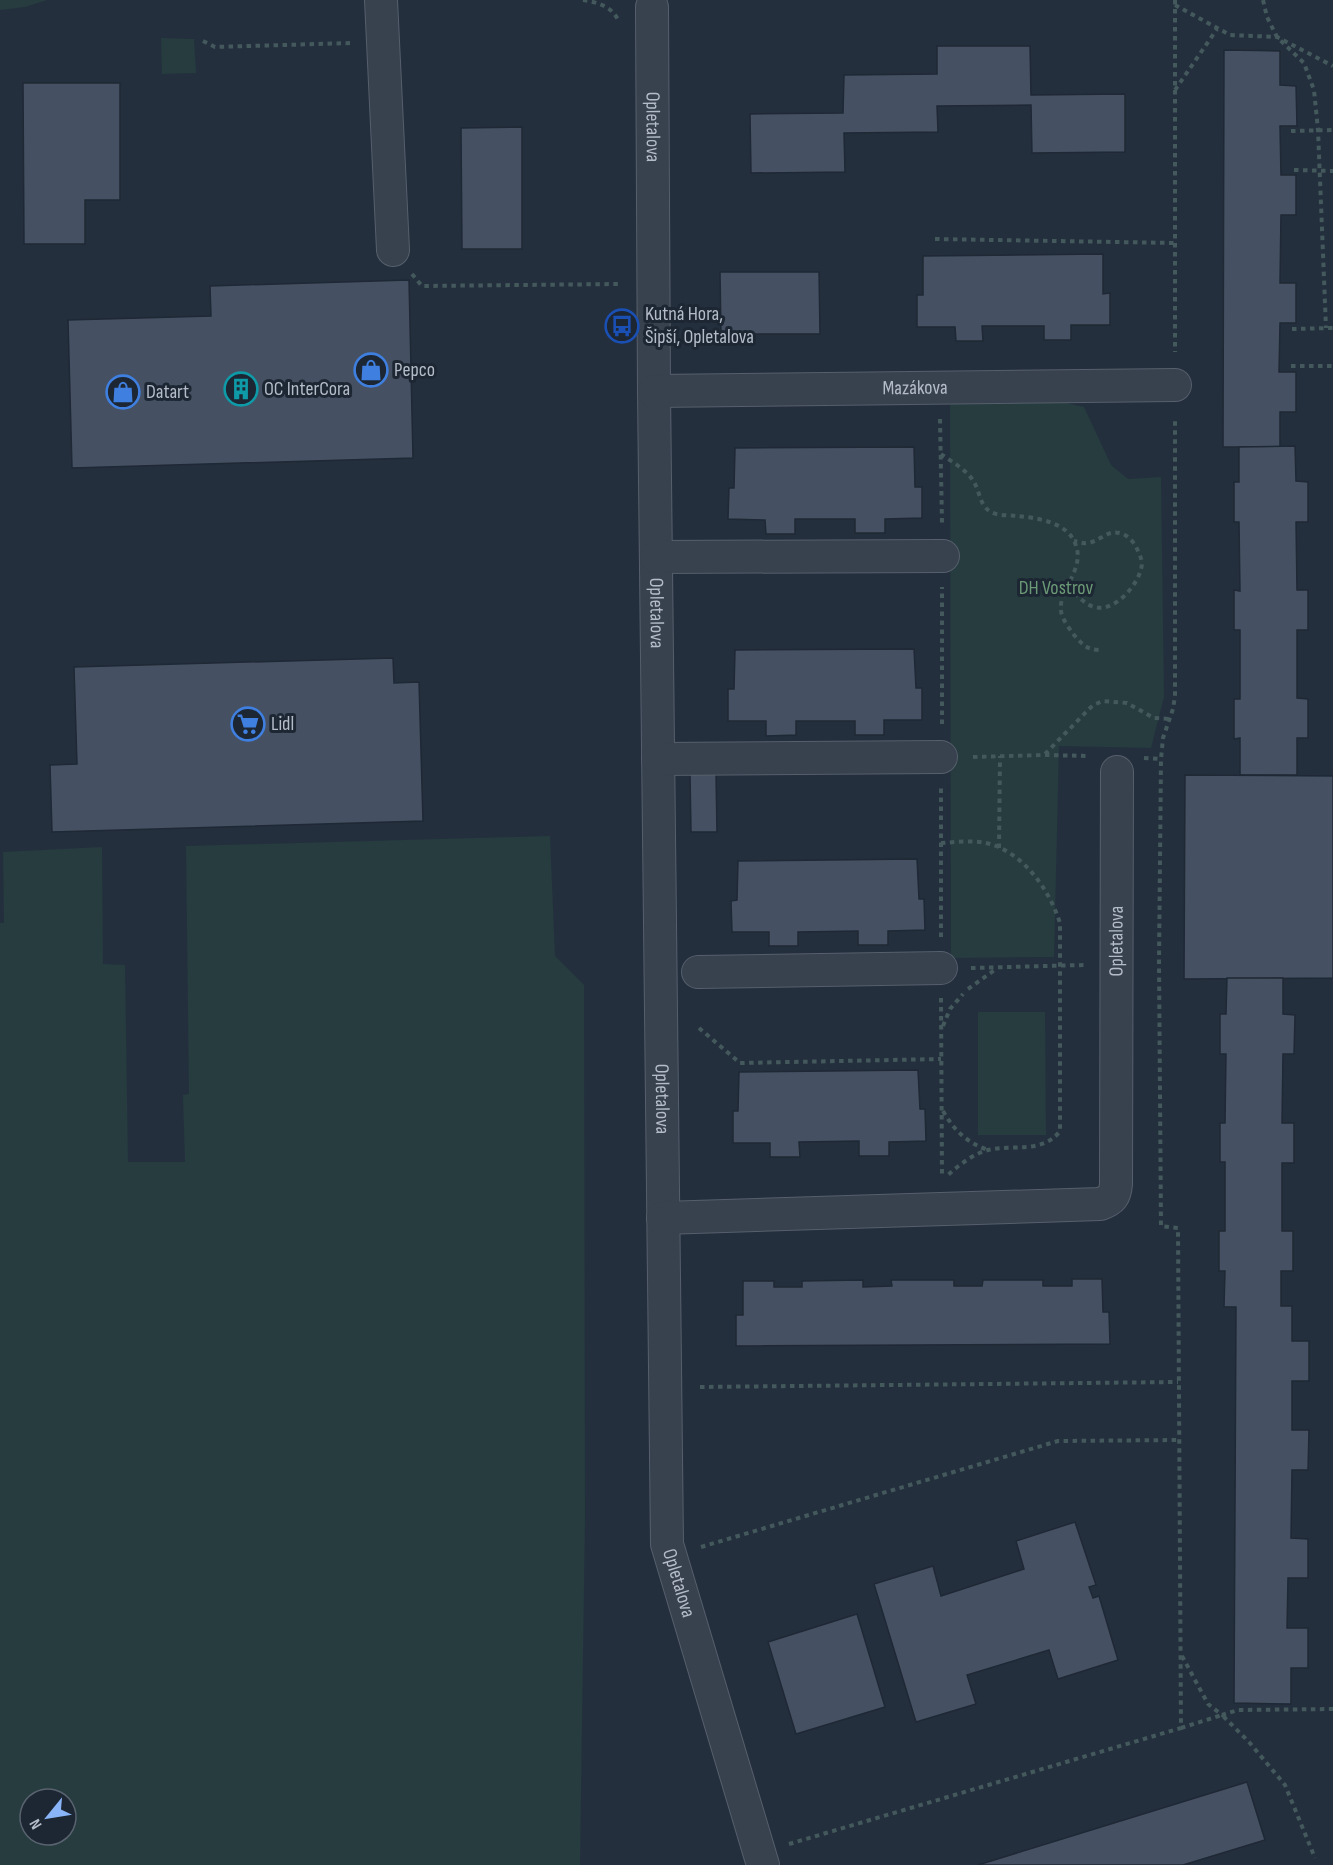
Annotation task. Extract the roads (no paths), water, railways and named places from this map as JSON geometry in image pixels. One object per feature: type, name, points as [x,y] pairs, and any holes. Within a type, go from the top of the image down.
[{"type":"street","points":[[381,0],[393,250]]},
{"type":"street","name":"Opletalova","points":[[650,2],[668,1544],[762,1860]]},
{"type":"street","name":"Mazákova","points":[[654,391],[1175,385]]},
{"type":"street","points":[[656,557],[943,556]]},
{"type":"street","points":[[658,759],[941,757]]},
{"type":"street","name":"Opletalova","points":[[663,1218],[943,1211],[1100,1204],[1109,1201],[1115,1194],[1116,1184],[1115,762]]},
{"type":"street","points":[[698,972],[940,968]]},
{"type":"place","name":"Kutná Hora, Šipší, Opletalova","points":[[622,326]]},
{"type":"place","name":"Pepco","points":[[371,370]]},
{"type":"place","name":"OC InterCora","points":[[241,389]]},
{"type":"place","name":"Datart","points":[[123,392]]},
{"type":"place","name":"Lidl","points":[[248,724]]},
{"type":"park label","name":"DH Vostrov","points":[[1056,588]]}]
